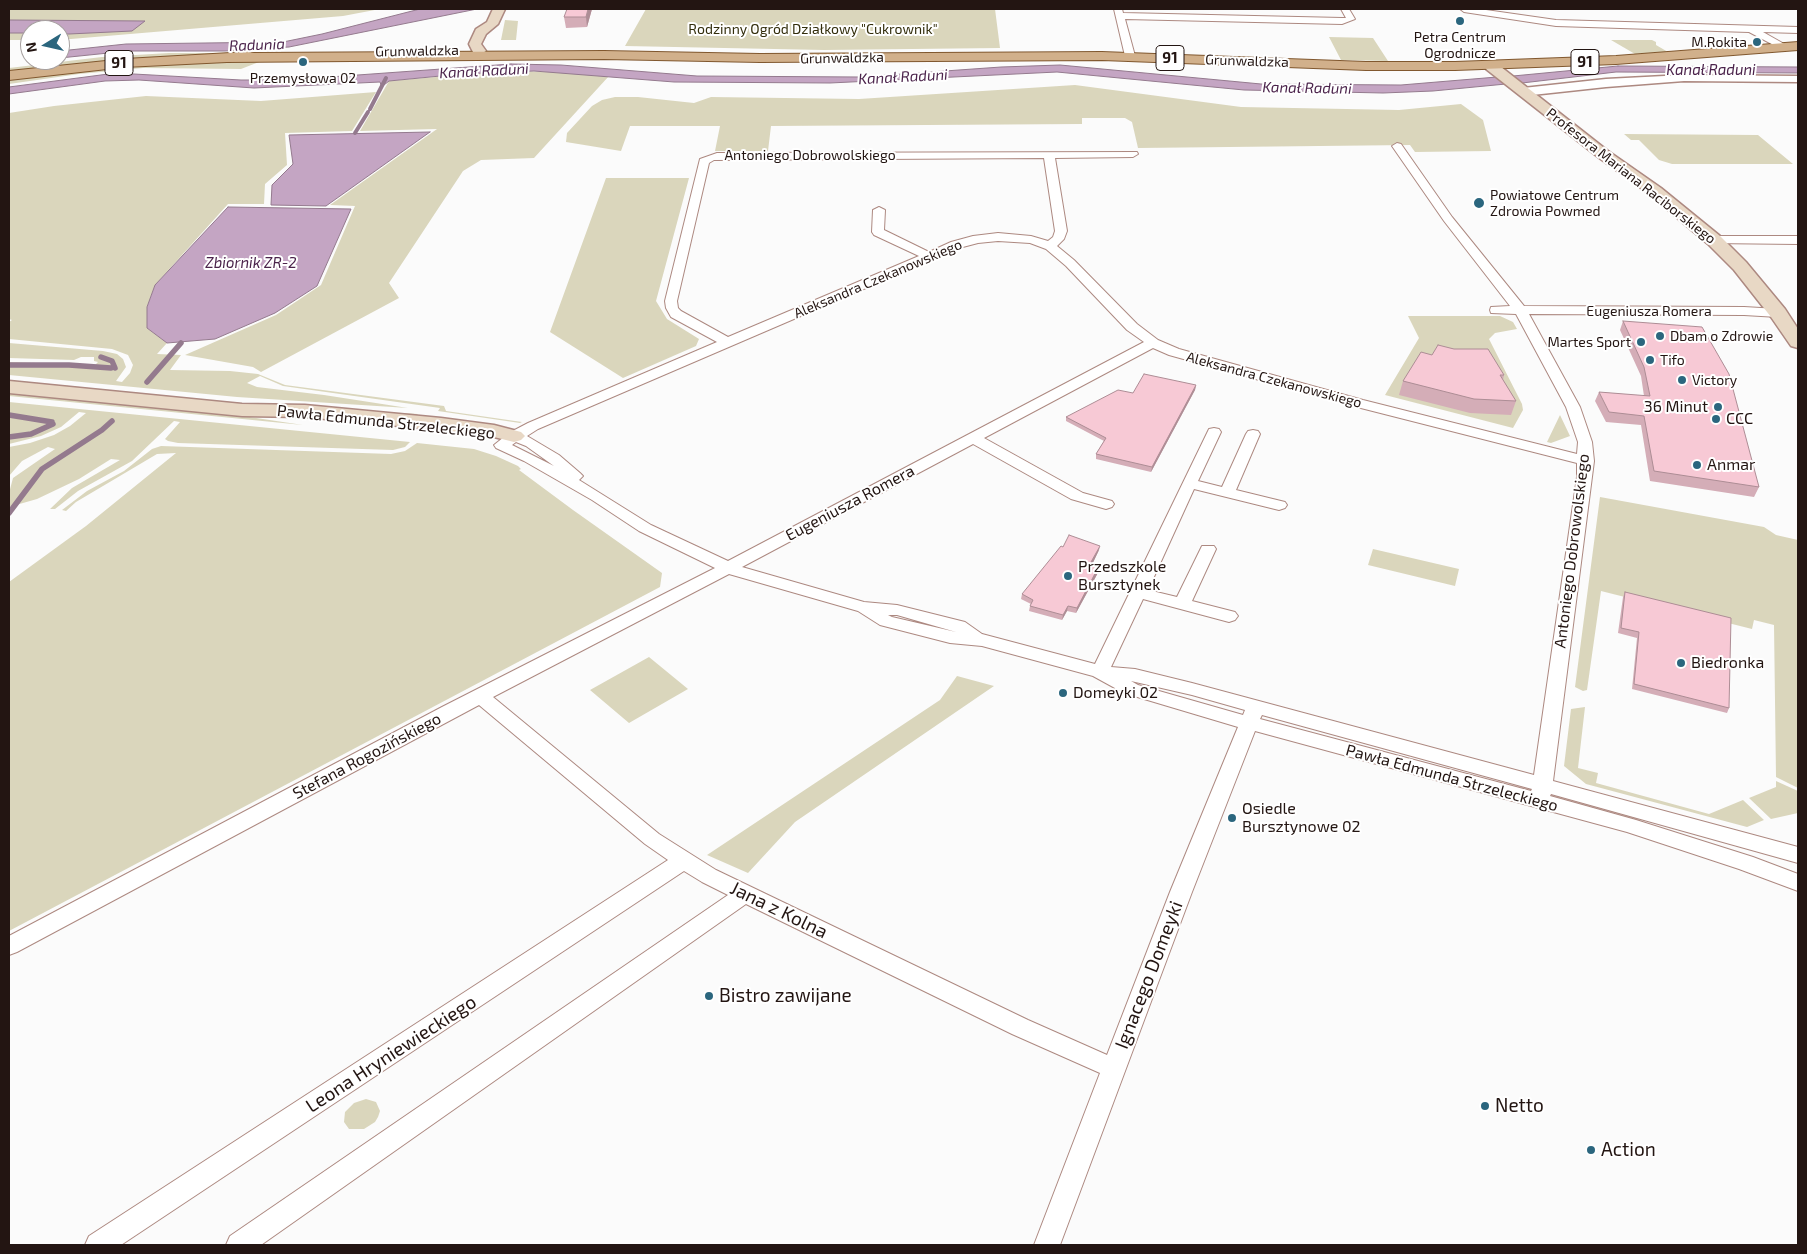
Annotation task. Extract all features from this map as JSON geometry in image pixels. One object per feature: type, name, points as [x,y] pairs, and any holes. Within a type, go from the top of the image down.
[{"type":"main road","points":[[477,50],[488,44],[496,16]]},
{"type":"main road","name":"Grunwaldzka","points":[[230,58],[477,50],[760,58],[1130,56],[1366,66],[1491,66],[1616,60],[1798,46]]},
{"type":"main road","name":"Grunwaldzka","points":[[9,76],[117,64],[292,54],[477,50]]},
{"type":"main road","name":"Profesora Mariana Raciborskiego","points":[[1491,66],[1603,154],[1655,191],[1714,240],[1740,266],[1798,342]]},
{"type":"main road","name":"Pawła Edmunda Strzeleckiego","points":[[9,388],[242,410],[300,421],[508,441]]},
{"type":"street","points":[[1130,56],[1119,12],[1342,21],[1351,19],[1345,9]]},
{"type":"street","points":[[1464,9],[1505,11],[1556,22],[1798,30]]},
{"type":"street","points":[[1751,29],[1783,47]]},
{"type":"street","points":[[1519,88],[1684,78],[1798,79]]},
{"type":"street","name":"Antoniego Dobrowolskiego","points":[[1397,146],[1428,193],[1520,310],[1573,407],[1585,442],[1586,461],[1541,793]]},
{"type":"street","points":[[1049,154],[1061,232],[1058,239],[1050,246]]},
{"type":"street","name":"Antoniego Dobrowolskiego","points":[[727,342],[676,314],[672,308],[671,301],[704,161],[717,156],[1133,154]]},
{"type":"street","points":[[879,210],[878,232],[929,256]]},
{"type":"street","name":"Aleksandra Czekanowskiego","points":[[508,441],[542,422],[929,256],[965,242],[988,237],[1026,239],[1050,246],[1070,263],[1132,327],[1153,344],[1186,356],[1264,378],[1586,461]]},
{"type":"street","points":[[1714,240],[1798,240]]},
{"type":"street","name":"Eugeniusza Romera","points":[[1496,310],[1744,311],[1778,314]]},
{"type":"street","name":"Eugeniusza Romera","points":[[727,567],[1153,344]]},
{"type":"street","points":[[1103,673],[1214,432]]},
{"type":"street","points":[[1227,493],[1253,434]]},
{"type":"street","points":[[972,438],[1077,496],[1106,504]]},
{"type":"street","name":"Pawła Edmunda Strzeleckiego","points":[[508,441],[530,458],[598,497],[645,528],[727,567],[750,576],[864,607],[886,620],[950,637],[982,640],[1103,673],[1131,689],[1252,714],[1541,793],[1798,855]]},
{"type":"street","points":[[1191,484],[1279,505]]},
{"type":"street","points":[[1182,604],[1208,549]]},
{"type":"street","name":"Stefana Rogozińskiego","points":[[9,946],[727,567]]},
{"type":"street","points":[[1139,593],[1229,616]]},
{"type":"street","name":"Jana z Kolna","points":[[481,696],[495,710],[652,839],[709,876],[1060,1046],[1113,1068]]},
{"type":"street","name":"Ignacego Domeyki","points":[[1047,1245],[1113,1068],[1252,714]]},
{"type":"street","name":"Pawła Edmunda Strzeleckiego","points":[[1541,793],[1629,825],[1746,862],[1798,883]]},
{"type":"street","name":"Leona Hryniewieckiego","points":[[98,1245],[648,886],[684,860]]},
{"type":"street","points":[[239,1245],[733,903],[744,893]]},
{"type":"green space","points":[[9,9],[380,9],[343,16],[71,39],[70,20],[20,20],[20,40],[9,40]]},
{"type":"green space","name":"Rodzinny Ogród Działkowy \"Cukrownik\"","points":[[646,9],[995,9],[1000,48],[824,50],[625,46]]},
{"type":"green space","points":[[505,20],[518,21],[516,40],[501,40]]},
{"type":"green space","points":[[1329,37],[1373,38],[1388,61],[1341,60]]},
{"type":"green space","points":[[1611,40],[1652,40],[1656,42],[1656,45],[1668,52],[1635,54]]},
{"type":"green space","points":[[169,53],[269,53],[70,66],[70,61]]},
{"type":"green space","points":[[244,60],[259,62],[241,69],[143,68],[79,74],[9,84],[9,80],[79,71]]},
{"type":"green space","points":[[20,67],[20,70],[39,70],[9,74],[9,68]]},
{"type":"green space","points":[[506,71],[562,72],[609,76],[534,158],[481,160],[463,171],[389,283],[399,298],[261,372],[253,367],[185,355],[276,315],[321,285],[355,206],[330,205],[437,129],[360,131],[389,81]]},
{"type":"green space","points":[[1075,85],[1241,107],[1399,110],[1461,104],[1483,120],[1491,151],[1415,152],[1410,145],[1138,148],[1132,122],[1125,118],[1082,118],[1082,124],[771,126],[768,151],[715,151],[720,126],[630,126],[621,151],[566,142],[567,133],[592,106],[602,100],[615,97],[638,97],[694,103],[711,97],[859,99]]},
{"type":"green space","points":[[376,92],[352,131],[285,133],[287,165],[265,184],[264,204],[228,204],[155,285],[147,307],[147,328],[167,343],[157,354],[181,355],[170,370],[230,371],[258,374],[285,385],[444,406],[446,411],[522,422],[438,411],[440,408],[283,386],[260,376],[247,383],[257,387],[408,408],[237,397],[9,375],[9,362],[95,365],[98,362],[94,361],[94,357],[81,357],[74,360],[9,358],[9,343],[103,351],[117,354],[123,359],[126,367],[116,381],[122,382],[130,373],[133,365],[128,355],[112,349],[9,339],[9,322],[12,320],[9,319],[9,113],[146,96],[261,101]]},
{"type":"green space","points":[[1624,134],[1758,135],[1793,164],[1672,164],[1659,160],[1639,140],[1631,140]]},
{"type":"green space","points":[[606,178],[689,178],[656,301],[667,319],[699,339],[696,346],[623,378],[550,332]]},
{"type":"green space","points":[[1408,316],[1500,316],[1513,322],[1517,329],[1495,333],[1489,339],[1522,404],[1523,410],[1513,428],[1385,395],[1419,338]]},
{"type":"green space","points":[[9,380],[251,404],[418,414],[416,416],[244,405],[9,382]]},
{"type":"green space","points":[[9,393],[236,415],[303,425],[9,396]]},
{"type":"green space","points":[[9,402],[410,442],[405,447],[393,450],[178,443],[165,439],[180,422],[174,421],[132,461],[78,491],[55,509],[50,509],[72,488],[120,460],[111,459],[79,479],[37,499],[9,507],[9,493],[13,478],[55,449],[48,447],[22,461],[9,476],[9,447],[30,443],[54,435],[70,426],[86,413],[79,412],[61,427],[41,436],[9,444]]},
{"type":"green space","points":[[1560,415],[1570,436],[1551,443],[1547,442]]},
{"type":"green space","points":[[417,443],[474,449],[518,466],[521,469],[519,470],[662,573],[660,587],[9,931],[9,582],[86,526],[176,453],[157,454],[76,502],[66,511],[62,510],[87,491],[124,471],[152,449],[161,446],[391,454],[405,451]]},
{"type":"green space","points":[[1600,497],[1764,527],[1776,535],[1798,540],[1798,788],[1776,777],[1774,625],[1754,620],[1752,629],[1601,591],[1587,690],[1583,691],[1575,687]]},
{"type":"green space","points":[[1373,549],[1459,569],[1455,586],[1368,565]]},
{"type":"green space","points":[[649,657],[688,689],[629,723],[590,690]]},
{"type":"green space","points":[[957,676],[994,686],[795,822],[748,873],[707,855],[940,700]]},
{"type":"green space","points":[[1585,707],[1578,768],[1598,773],[1596,783],[1709,814],[1743,800],[1764,820],[1747,827],[1586,784],[1564,766],[1571,709]]},
{"type":"green space","points":[[1776,781],[1798,791],[1798,813],[1771,819],[1749,798],[1776,787]]},
{"type":"green space","points":[[366,1099],[376,1102],[380,1111],[378,1117],[375,1122],[364,1129],[349,1129],[344,1122],[345,1112],[354,1103]]},
{"type":"water","name":"Radunia","points":[[420,9],[477,9],[289,47],[225,51],[128,51],[70,57],[70,50],[126,44],[283,42]]},
{"type":"water","points":[[9,20],[20,20],[20,33],[9,33]]},
{"type":"water","points":[[70,20],[145,21],[132,31],[70,34]]},
{"type":"water","name":"Kanał Raduni","points":[[511,64],[561,65],[697,76],[860,77],[1001,67],[1060,65],[1261,84],[1401,85],[1497,77],[1506,84],[1433,91],[1383,93],[1244,90],[1057,72],[830,83],[674,82],[534,71],[461,74],[389,81],[384,85],[381,85],[380,82],[254,88],[139,80],[105,81],[9,94],[9,87],[116,73],[241,80],[288,80]]},
{"type":"water","name":"Kanał Raduni","points":[[1618,66],[1798,67],[1798,73],[1616,72],[1522,83],[1513,76]]},
{"type":"water","name":"Zbiornik ZR-2","points":[[430,132],[326,206],[271,205],[272,185],[293,164],[289,135]]},
{"type":"water","name":"Zbiornik ZR-2","points":[[228,207],[351,209],[317,286],[275,313],[215,339],[167,343],[147,328],[147,307],[155,285]]},
{"type":"building","points":[[567,9],[588,9],[586,17],[564,17]]},
{"type":"building","points":[[1623,321],[1702,327],[1729,374],[1759,487],[1654,471],[1644,416],[1609,412],[1599,392],[1650,396],[1644,367]]},
{"type":"building","points":[[1438,345],[1454,349],[1488,349],[1504,375],[1500,375],[1516,401],[1474,399],[1403,381],[1421,352],[1432,355]]},
{"type":"building","points":[[1144,374],[1196,385],[1152,467],[1096,454],[1106,438],[1066,417],[1118,390],[1133,393]]},
{"type":"building","name":"Przedszkole Bursztynek","points":[[1069,535],[1100,546],[1091,562],[1100,564],[1077,608],[1068,606],[1063,615],[1030,606],[1033,600],[1022,594],[1061,546],[1063,547]]},
{"type":"building","name":"Biedronka","points":[[1625,592],[1731,618],[1729,708],[1634,684],[1639,632],[1621,628]]},
{"type":"waterway","points":[[370,109],[386,78]]},
{"type":"waterway","points":[[355,133],[368,112]]},
{"type":"waterway","points":[[147,382],[181,343]]},
{"type":"waterway","points":[[101,357],[112,361],[115,368]]},
{"type":"waterway","points":[[9,365],[69,365],[111,368]]},
{"type":"waterway","points":[[9,415],[52,422]]},
{"type":"waterway","points":[[9,513],[42,469],[102,430],[112,421]]},
{"type":"waterway","points":[[9,437],[31,434],[53,424]]},
{"type":"place","name":"Petra Centrum Ogrodnicze","points":[[1460,21]]},
{"type":"place","name":"M.Rokita","points":[[1757,42]]},
{"type":"place","name":"Przemysłowa 02","points":[[303,62]]},
{"type":"place","name":"Powiatowe Centrum Zdrowia Powmed","points":[[1479,203]]},
{"type":"place","name":"Dbam o Zdrowie","points":[[1660,336]]},
{"type":"place","name":"Martes Sport","points":[[1641,342]]},
{"type":"place","name":"Tifo","points":[[1650,360]]},
{"type":"place","name":"Victory","points":[[1682,380]]},
{"type":"place","name":"36 Minut","points":[[1718,407]]},
{"type":"place","name":"CCC","points":[[1716,419]]},
{"type":"place","name":"Anmar","points":[[1697,465]]},
{"type":"place","name":"Przedszkole Bursztynek","points":[[1068,576]]},
{"type":"place","name":"Biedronka","points":[[1681,663]]},
{"type":"place","name":"Domeyki 02","points":[[1063,693]]},
{"type":"place","name":"Osiedle Bursztynowe 02","points":[[1232,818]]},
{"type":"place","name":"Bistro zawijane","points":[[709,996]]},
{"type":"place","name":"Netto","points":[[1485,1106]]},
{"type":"place","name":"Action","points":[[1591,1150]]}]
